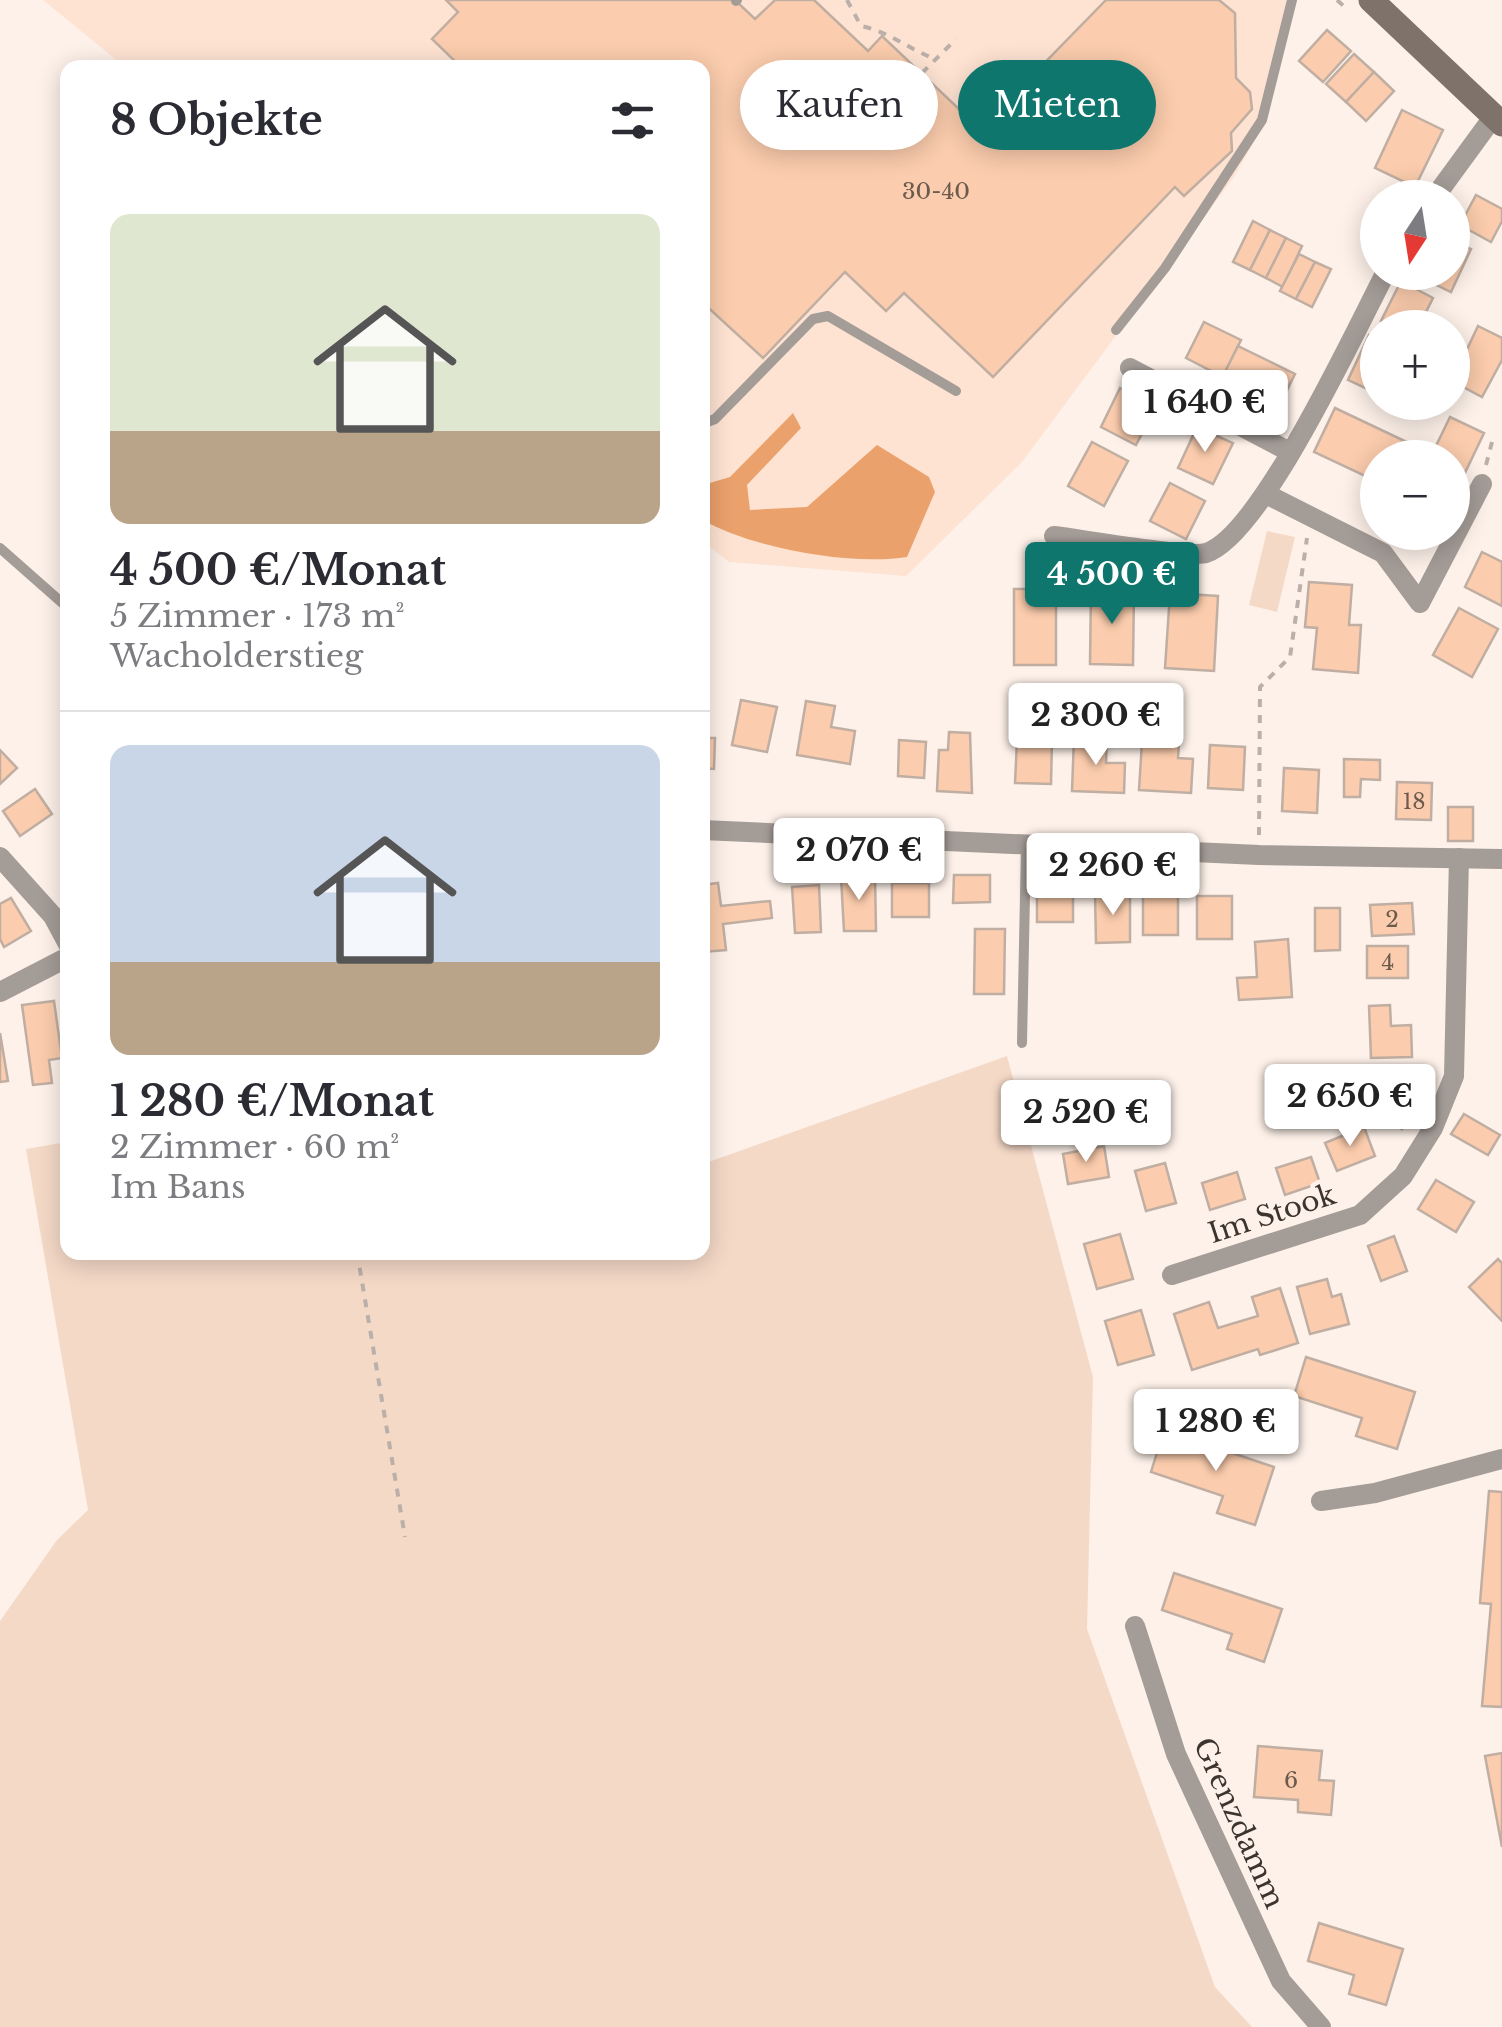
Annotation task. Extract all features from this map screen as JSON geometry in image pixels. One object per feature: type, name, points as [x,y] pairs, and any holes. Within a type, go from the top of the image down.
[{"type":"main road","points":[[1371,0],[1498,120]]},
{"type":"street","points":[[1449,180],[1498,120]]},
{"type":"street","points":[[1054,536],[1203,554],[1228,542],[1266,494],[1376,290]]},
{"type":"street","points":[[1130,368],[1290,452]]},
{"type":"street","points":[[1266,494],[1383,553],[1420,603],[1482,484]]},
{"type":"street","points":[[710,830],[1259,855],[1502,859]]},
{"type":"street","points":[[0,857],[60,929]]},
{"type":"street","name":"Im Stook","points":[[1172,1275],[1360,1215],[1403,1176],[1433,1128],[1454,1076],[1459,858]]},
{"type":"street","points":[[0,992],[60,961]]},
{"type":"street","points":[[1321,1501],[1375,1493],[1502,1459]]},
{"type":"street","name":"Grenzdamm","points":[[1135,1626],[1176,1754],[1273,1964],[1281,1981],[1321,2027]]},
{"type":"lane","points":[[1116,330],[1165,268],[1262,120],[1292,0]]},
{"type":"lane","points":[[710,422],[813,319],[828,316],[956,391]]},
{"type":"lane","points":[[0,548],[60,601]]},
{"type":"lane","points":[[1022,1044],[1026,845]]},
{"type":"path","points":[[847,0],[861,26],[882,30],[898,44],[935,60],[956,39]]},
{"type":"path","points":[[1259,855],[1260,687],[1290,657],[1311,514]]},
{"type":"path","points":[[358,1260],[405,1537]]},
{"type":"shaded area","points":[[43,0],[1297,0],[1265,122],[1234,177],[1022,462],[906,576],[729,562],[710,547],[710,60],[116,60]]},
{"type":"shaded area","points":[[793,413],[801,428],[747,485],[750,510],[807,507],[877,445],[929,477],[935,492],[907,557],[831,557],[747,539],[710,524],[710,483],[730,477]]},
{"type":"shaded area","points":[[1267,531],[1295,537],[1277,612],[1249,605]]},
{"type":"shaded area","points":[[1007,1056],[1093,1377],[1087,1629],[1215,1987],[1252,2027],[0,2027],[0,1621],[57,1540],[88,1510],[26,1149],[60,1143],[60,1260],[710,1260],[710,1162]]},
{"type":"building","points":[[446,0],[735,0],[755,19],[775,0],[814,0],[868,51],[882,36],[907,60],[740,60],[740,150],[938,150],[938,89],[958,108],[958,150],[1156,150],[1156,60],[1047,60],[1106,0],[1219,0],[1235,13],[1236,78],[1250,92],[1252,109],[1231,133],[1232,151],[1184,196],[1175,187],[993,377],[904,293],[886,311],[845,272],[763,358],[710,309],[710,60],[454,60],[432,39],[458,12]]},
{"type":"building","points":[[1327,30],[1351,51],[1323,82],[1299,61]]},
{"type":"building","points":[[1354,54],[1374,72],[1346,102],[1326,84]]},
{"type":"building","points":[[1374,72],[1394,91],[1366,121],[1346,102]]},
{"type":"building","points":[[1402,110],[1443,130],[1418,180],[1400,180],[1375,168]]},
{"type":"building","points":[[1476,195],[1502,209],[1502,221],[1491,242],[1470,230],[1470,206]]},
{"type":"building","points":[[1253,221],[1270,230],[1250,270],[1233,262]]},
{"type":"building","points":[[1270,230],[1286,238],[1266,278],[1250,270]]},
{"type":"building","points":[[1286,238],[1302,246],[1283,287],[1266,278]]},
{"type":"building","points":[[1299,254],[1315,262],[1296,299],[1280,291]]},
{"type":"building","points":[[1315,262],[1331,269],[1312,307],[1296,299]]},
{"type":"building","points":[[1396,290],[1418,290],[1433,298],[1427,310],[1386,310]]},
{"type":"building","points":[[1204,322],[1241,340],[1223,377],[1186,358]]},
{"type":"building","points":[[1478,326],[1502,338],[1502,360],[1482,397],[1470,391],[1470,343]]},
{"type":"building","points":[[1238,346],[1295,374],[1276,412],[1219,384]]},
{"type":"building","points":[[1360,354],[1360,386],[1348,380]]},
{"type":"building","points":[[1120,388],[1156,406],[1136,445],[1101,427]]},
{"type":"building","points":[[1335,408],[1402,440],[1360,440],[1360,474],[1314,452]]},
{"type":"building","points":[[1449,420],[1484,433],[1470,462],[1470,440],[1439,440]]},
{"type":"building","points":[[1197,427],[1233,443],[1213,484],[1178,468]]},
{"type":"building","points":[[1092,442],[1128,461],[1104,506],[1068,486]]},
{"type":"building","points":[[1170,483],[1205,501],[1186,539],[1150,521]]},
{"type":"building","points":[[1482,552],[1502,562],[1502,606],[1465,587]]},
{"type":"building","points":[[1309,582],[1352,585],[1349,625],[1361,625],[1358,673],[1313,669],[1317,628],[1305,627]]},
{"type":"building","points":[[1014,589],[1056,589],[1056,665],[1014,665]]},
{"type":"building","points":[[1091,590],[1134,590],[1133,665],[1090,664]]},
{"type":"building","points":[[1170,593],[1218,596],[1214,671],[1165,668]]},
{"type":"building","points":[[1459,608],[1498,629],[1472,677],[1433,655]]},
{"type":"building","points":[[741,700],[777,707],[767,752],[732,745]]},
{"type":"building","points":[[806,701],[835,706],[831,727],[855,731],[850,764],[797,755]]},
{"type":"building","points":[[1143,725],[1180,727],[1178,758],[1193,759],[1191,793],[1139,790]]},
{"type":"building","points":[[949,732],[970,733],[972,793],[937,791],[939,750],[948,750]]},
{"type":"building","points":[[1074,737],[1107,738],[1106,763],[1125,763],[1124,793],[1072,791]]},
{"type":"building","points":[[710,738],[715,738],[714,769],[710,769]]},
{"type":"building","points":[[899,740],[926,742],[924,778],[898,776]]},
{"type":"building","points":[[1017,740],[1052,741],[1051,784],[1015,783]]},
{"type":"building","points":[[1210,745],[1245,747],[1243,790],[1208,788]]},
{"type":"building","points":[[0,750],[17,768],[0,784]]},
{"type":"building","points":[[1344,759],[1380,760],[1380,780],[1361,779],[1360,797],[1344,797]]},
{"type":"building","points":[[1284,768],[1319,770],[1317,813],[1282,811]]},
{"type":"building","points":[[1397,782],[1432,783],[1431,820],[1396,819]]},
{"type":"building","points":[[35,789],[52,814],[20,836],[3,811]]},
{"type":"building","points":[[1448,807],[1473,807],[1473,841],[1448,841]]},
{"type":"building","points":[[954,875],[990,875],[990,902],[953,903]]},
{"type":"building","points":[[875,876],[876,931],[844,931],[841,877]]},
{"type":"building","points":[[718,883],[721,906],[770,901],[772,918],[723,924],[726,950],[710,951],[710,884]]},
{"type":"building","points":[[892,883],[929,883],[929,917],[892,917]]},
{"type":"building","points":[[819,885],[821,932],[795,933],[792,887]]},
{"type":"building","points":[[1037,892],[1073,892],[1073,922],[1037,922]]},
{"type":"building","points":[[1143,892],[1178,892],[1178,935],[1143,935]]},
{"type":"building","points":[[1130,893],[1130,942],[1096,943],[1095,894]]},
{"type":"building","points":[[1197,896],[1232,896],[1232,939],[1197,939]]},
{"type":"building","points":[[11,898],[31,931],[4,947],[0,939],[0,904]]},
{"type":"building","points":[[1412,903],[1414,934],[1372,936],[1370,905]]},
{"type":"building","points":[[1315,908],[1340,908],[1340,950],[1315,951]]},
{"type":"building","points":[[975,929],[1005,929],[1004,994],[974,994]]},
{"type":"building","points":[[1288,939],[1292,997],[1239,1000],[1237,978],[1257,977],[1255,942]]},
{"type":"building","points":[[1367,946],[1408,946],[1408,978],[1367,978]]},
{"type":"building","points":[[54,1001],[60,1058],[49,1060],[52,1083],[33,1085],[22,1005]]},
{"type":"building","points":[[1390,1005],[1391,1026],[1411,1025],[1412,1057],[1371,1058],[1369,1006]]},
{"type":"building","points":[[0,1033],[8,1081],[0,1082]]},
{"type":"building","points":[[1392,1074],[1422,1090],[1402,1129],[1372,1113]]},
{"type":"building","points":[[1464,1114],[1500,1135],[1488,1155],[1451,1134]]},
{"type":"building","points":[[1364,1127],[1375,1156],[1337,1171],[1325,1143]]},
{"type":"building","points":[[1104,1146],[1109,1177],[1068,1184],[1063,1154]]},
{"type":"building","points":[[1311,1157],[1320,1183],[1285,1195],[1276,1168]]},
{"type":"building","points":[[1165,1163],[1176,1203],[1146,1211],[1135,1171]]},
{"type":"building","points":[[1237,1172],[1245,1199],[1210,1210],[1202,1183]]},
{"type":"building","points":[[1436,1180],[1474,1202],[1456,1232],[1418,1209]]},
{"type":"building","points":[[1120,1234],[1133,1279],[1097,1289],[1084,1244]]},
{"type":"building","points":[[1394,1236],[1407,1271],[1381,1281],[1368,1246]]},
{"type":"building","points":[[1498,1259],[1502,1263],[1502,1321],[1469,1287]]},
{"type":"building","points":[[1327,1279],[1332,1297],[1341,1294],[1349,1324],[1310,1334],[1297,1287]]},
{"type":"building","points":[[1280,1288],[1298,1343],[1260,1355],[1258,1349],[1192,1370],[1174,1314],[1209,1302],[1218,1328],[1258,1316],[1252,1297]]},
{"type":"building","points":[[1141,1310],[1154,1355],[1118,1365],[1105,1321]]},
{"type":"building","points":[[1306,1357],[1415,1392],[1397,1449],[1356,1436],[1362,1418],[1294,1396]]},
{"type":"building","points":[[1164,1430],[1274,1467],[1255,1525],[1217,1513],[1223,1496],[1151,1472]]},
{"type":"building","points":[[1489,1491],[1502,1492],[1502,1707],[1482,1706],[1491,1604],[1480,1603]]},
{"type":"building","points":[[1174,1573],[1282,1609],[1264,1662],[1227,1649],[1232,1634],[1162,1610]]},
{"type":"building","points":[[1258,1746],[1322,1751],[1319,1780],[1334,1781],[1331,1815],[1298,1812],[1298,1800],[1254,1797]]},
{"type":"building","points":[[1502,1753],[1502,1847],[1485,1756]]},
{"type":"building","points":[[1319,1923],[1403,1949],[1386,2005],[1349,1994],[1354,1975],[1308,1961]]}]
